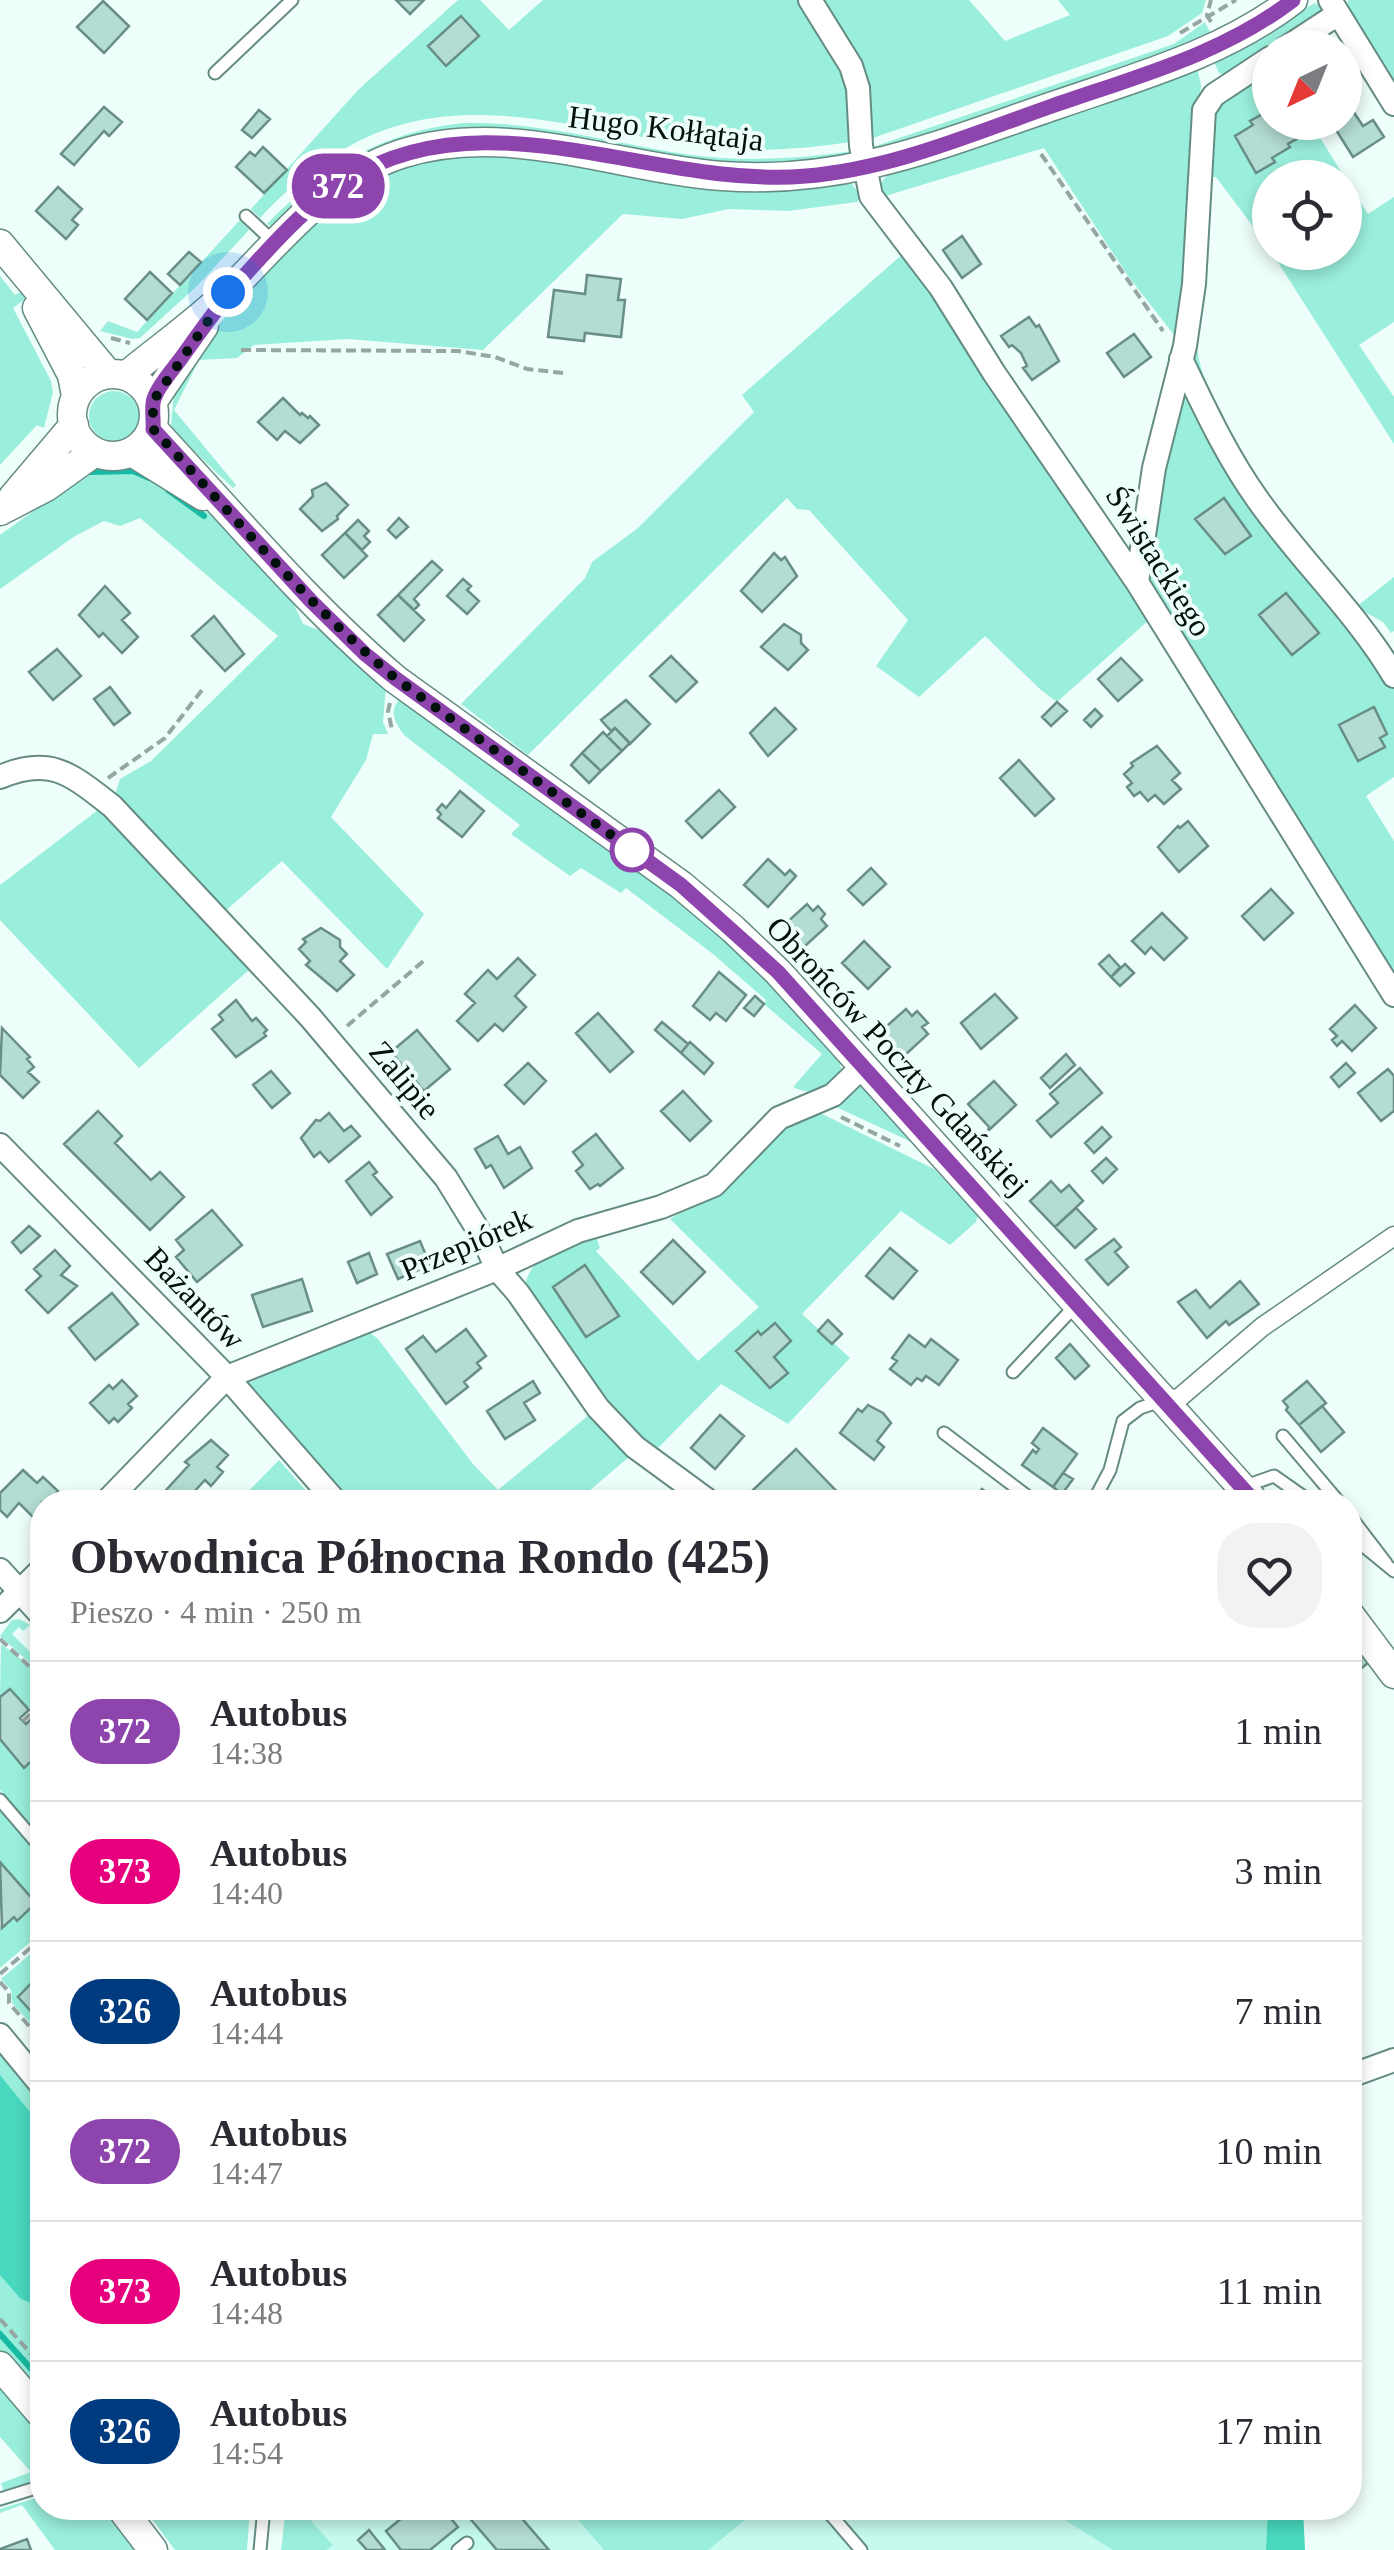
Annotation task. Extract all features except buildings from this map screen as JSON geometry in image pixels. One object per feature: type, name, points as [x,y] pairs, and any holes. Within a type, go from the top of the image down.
[{"type":"street","name":"Świstackiego","points":[[810,0],[851,66],[858,88],[859,132],[871,196],[942,288],[994,372],[1137,582],[1394,995]]},
{"type":"street","name":"Hugo Kołłątaja","points":[[117,375],[228,292],[311,206],[361,172],[402,154],[458,142],[520,144],[718,176],[784,178],[866,167],[920,152],[1199,54],[1252,28],[1293,0]]},
{"type":"street","points":[[1307,30],[1334,7],[1394,104]]},
{"type":"street","points":[[1137,582],[1154,468],[1194,284],[1206,102],[1252,70]]},
{"type":"street","points":[[0,244],[26,279],[117,375],[146,389],[153,415],[146,441],[132,452],[108,456],[85,445],[74,425],[72,408],[76,396],[95,378],[117,375]]},
{"type":"street","points":[[26,279],[32,299],[72,375],[76,396]]},
{"type":"street","name":"Hugo Kołłątaja","points":[[153,415],[228,292]]},
{"type":"street","points":[[1180,359],[1257,499],[1377,648],[1394,676]]},
{"type":"street","name":"Obrońców Poczty Gdańskiej","points":[[153,415],[222,506],[336,628],[395,678],[681,885],[778,972],[1245,1490]]},
{"type":"street","points":[[1,511],[74,425]]},
{"type":"street","points":[[1,511],[46,487],[96,452]]},
{"type":"street","name":"Obrońców Poczty Gdańskiej","points":[[132,452],[222,506]]},
{"type":"street","name":"Zalipie","points":[[0,777],[25,766],[57,770],[112,806],[330,1042],[446,1178],[498,1270],[598,1408],[635,1447],[694,1490]]},
{"type":"street","name":"Przepiórek","points":[[118,1490],[226,1377],[498,1270],[578,1231],[661,1207],[714,1184],[779,1118],[833,1094],[864,1066]]},
{"type":"street","name":"Bażantów","points":[[0,1144],[226,1377],[325,1490]]},
{"type":"street","points":[[1164,1400],[1179,1398],[1262,1328],[1394,1236]]},
{"type":"street","points":[[0,1570],[30,1603]]},
{"type":"street","points":[[0,1611],[30,1581]]},
{"type":"street","points":[[1362,1631],[1394,1674]]},
{"type":"street","points":[[0,2035],[30,2071]]},
{"type":"street","points":[[1362,2072],[1394,2060]]},
{"type":"street","points":[[0,2366],[30,2401]]},
{"type":"street","points":[[130,2520],[153,2550]]},
{"type":"lane","points":[[215,74],[292,0]]},
{"type":"lane","points":[[246,216],[274,242]]},
{"type":"lane","points":[[1013,1372],[1077,1304]]},
{"type":"lane","points":[[1099,1490],[1110,1470],[1123,1422],[1140,1408],[1164,1400]]},
{"type":"lane","points":[[944,1433],[1019,1490]]},
{"type":"lane","points":[[1283,1436],[1329,1490]]},
{"type":"lane","points":[[1252,1490],[1254,1482],[1274,1476],[1294,1490]]},
{"type":"lane","points":[[1362,1531],[1390,1567]]},
{"type":"lane","points":[[1362,1545],[1390,1567]]},
{"type":"lane","points":[[0,1800],[30,1834]]},
{"type":"lane","points":[[0,2500],[30,2490]]},
{"type":"lane","points":[[260,2550],[263,2520]]},
{"type":"lane","points":[[835,2520],[861,2550]]},
{"type":"path","points":[[1212,0],[1208,15],[1236,0]]},
{"type":"path","points":[[1042,154],[1180,359]]},
{"type":"path","points":[[241,350],[458,351],[495,357],[527,369],[563,373]]},
{"type":"path","points":[[94,792],[164,738],[202,690]]},
{"type":"path","points":[[330,1042],[427,958]]},
{"type":"path","points":[[810,1102],[899,1145]]},
{"type":"path","points":[[0,1640],[30,1667]]},
{"type":"path","points":[[23,1721],[30,1715]]},
{"type":"path","points":[[0,1974],[30,1948]]},
{"type":"path","points":[[0,1982],[9,1992],[9,2004],[30,2028]]},
{"type":"path","points":[[0,2319],[30,2353]]},
{"type":"shaded area","points":[[458,0],[480,0],[509,30],[543,0],[805,0],[847,68],[851,142],[743,150],[524,118],[470,115],[418,121],[366,138],[314,169],[260,218],[251,209],[358,90]]},
{"type":"shaded area","points":[[816,0],[969,0],[1005,41],[1070,15],[1058,0],[1206,0],[1202,13],[1168,36],[870,139]]},
{"type":"shaded area","points":[[1348,0],[1394,0],[1394,91],[1362,40],[1362,30],[1356,30],[1348,18]]},
{"type":"shaded area","points":[[1315,3],[1330,16],[1299,30],[1267,30]]},
{"type":"shaded area","points":[[1205,22],[1212,36],[1194,43],[915,141],[875,150],[873,147],[1174,44]]},
{"type":"shaded area","points":[[1252,38],[1252,59],[1225,75],[1219,73],[1213,60]]},
{"type":"shaded area","points":[[1197,68],[1201,85],[1188,295],[1178,340],[1128,276],[1044,148],[882,197],[881,183],[887,175]]},
{"type":"shaded area","points":[[1252,81],[1252,140],[1322,140],[1334,160],[1252,160],[1252,225],[1216,177],[1210,177],[1196,338],[1200,363],[1207,387],[1232,437],[1292,527],[1244,470],[1190,355],[1206,133],[1216,106]]},
{"type":"shaded area","points":[[463,123],[549,129],[711,157],[772,159],[853,151],[853,155],[788,166],[718,164],[488,129],[435,133],[324,181],[273,227],[267,224],[310,185],[356,156],[406,135]]},
{"type":"shaded area","points":[[488,153],[771,190],[851,183],[861,196],[857,202],[788,211],[729,209],[682,219],[623,214],[483,350],[348,339],[254,345],[237,358],[199,360],[174,410],[236,485],[233,488],[171,425],[174,394],[215,328],[296,238],[337,201],[380,175],[422,160]]},
{"type":"shaded area","points":[[1394,197],[1394,322],[1359,345],[1394,397],[1394,444],[1283,270],[1362,270],[1362,205],[1368,214]]},
{"type":"shaded area","points":[[240,220],[249,230],[197,286],[140,338],[100,331],[108,321],[137,332]]},
{"type":"shaded area","points":[[905,252],[1149,620],[1057,702],[985,636],[919,697],[876,666],[908,620],[809,510],[797,509],[787,498],[528,755],[461,704],[585,578],[592,562],[638,528],[754,412],[742,395]]},
{"type":"shaded area","points":[[0,276],[15,295],[21,292],[25,299],[13,308],[53,392],[44,428],[37,425],[0,465]]},
{"type":"shaded area","points":[[1182,373],[1394,688],[1394,777],[1366,796],[1394,841],[1394,987],[1143,571]]},
{"type":"shaded area","points":[[114,391],[132,398],[139,416],[132,434],[114,441],[96,434],[89,416],[96,398]]},
{"type":"shaded area","points":[[96,465],[134,466],[190,499],[220,522],[290,596],[303,624],[324,632],[386,686],[383,722],[388,734],[373,734],[366,760],[331,817],[424,914],[387,969],[282,861],[223,913],[114,798],[120,779],[151,761],[278,636],[140,518],[120,526],[104,521],[75,536],[0,589],[0,535],[68,486],[82,481],[83,472]]},
{"type":"shaded area","points":[[1394,577],[1391,633],[1383,622],[1356,607]]},
{"type":"shaded area","points":[[399,700],[606,843],[722,935],[838,1055],[838,1080],[816,1091],[793,1087],[822,1054],[713,954],[626,888],[621,893],[581,868],[570,876],[511,834],[520,825],[404,735],[394,713]]},
{"type":"shaded area","points":[[98,810],[251,968],[139,1068],[0,920],[0,885]]},
{"type":"shaded area","points":[[853,1083],[863,1084],[918,1145],[834,1106]]},
{"type":"shaded area","points":[[812,1109],[934,1169],[978,1215],[976,1222],[950,1245],[901,1211],[802,1314],[850,1358],[788,1424],[721,1384],[659,1447],[652,1448],[607,1404],[525,1290],[527,1278],[532,1268],[550,1253],[596,1236],[600,1248],[596,1251],[698,1361],[759,1307],[670,1219],[710,1195],[764,1139]]},
{"type":"shaded area","points":[[368,1331],[498,1490],[339,1490],[246,1384]]},
{"type":"shaded area","points":[[590,1414],[629,1457],[590,1490],[498,1490]]},
{"type":"shaded area","points":[[279,1460],[305,1490],[250,1490]]},
{"type":"shaded area","points":[[12,1620],[30,1625],[23,1631],[19,1627],[12,1634],[30,1652],[30,1663],[0,1636]]},
{"type":"shaded area","points":[[1,1644],[30,1668],[30,1707],[10,1689],[0,1697]]},
{"type":"shaded area","points":[[0,1739],[23,1768],[30,1762],[30,1825],[0,1790]]},
{"type":"shaded area","points":[[0,1809],[30,1844],[30,1896],[0,1862]]},
{"type":"shaded area","points":[[30,1909],[30,1942],[0,1968],[0,1926],[3,1928],[14,1917],[18,1920]]},
{"type":"shaded area","points":[[30,1954],[30,1985],[19,1997],[30,2010],[30,2023],[12,2003],[11,1990],[1,1979]]},
{"type":"shaded area","points":[[0,2049],[30,2085],[30,2384],[0,2351]]},
{"type":"shaded area","points":[[0,2386],[30,2421],[30,2471],[0,2437]]},
{"type":"shaded area","points":[[30,2472],[30,2485],[4,2493],[1,2483]]},
{"type":"shaded area","points":[[30,2500],[30,2516],[22,2505],[0,2513],[0,2509]]},
{"type":"shaded area","points":[[33,2520],[110,2520],[136,2550],[55,2550]]},
{"type":"shaded area","points":[[153,2520],[249,2520],[247,2550],[175,2550]]},
{"type":"shaded area","points":[[285,2520],[310,2520],[333,2545],[327,2550],[281,2550]]},
{"type":"shaded area","points":[[310,2520],[1267,2520],[1266,2550],[327,2550],[333,2545]]},
{"type":"shaded area","points":[[578,2520],[745,2520],[708,2550],[604,2550]]},
{"type":"shaded area","points":[[1065,2520],[1267,2520],[1266,2550],[1113,2550]]},
{"type":"green space","points":[[0,2075],[30,2112],[30,2302],[21,2299],[0,2275]]},
{"type":"green space","points":[[1267,2520],[1304,2520],[1305,2550],[1266,2550]]},
{"type":"waterway","points":[[90,472],[133,471],[149,478]]},
{"type":"waterway","points":[[168,490],[204,516]]},
{"type":"waterway","points":[[0,2334],[30,2368]]},
{"type":"bus line","name":"372","points":[[1244,1490],[778,972],[681,885],[395,678],[336,628],[153,429],[153,401],[228,292],[296,220],[349,179],[402,154],[442,144],[488,141],[718,176],[784,178],[844,172],[920,152],[1199,54],[1252,28],[1293,0]]},
{"type":"route","points":[[228,292],[153,401],[153,429],[336,628],[365,654],[632,850]]}]
